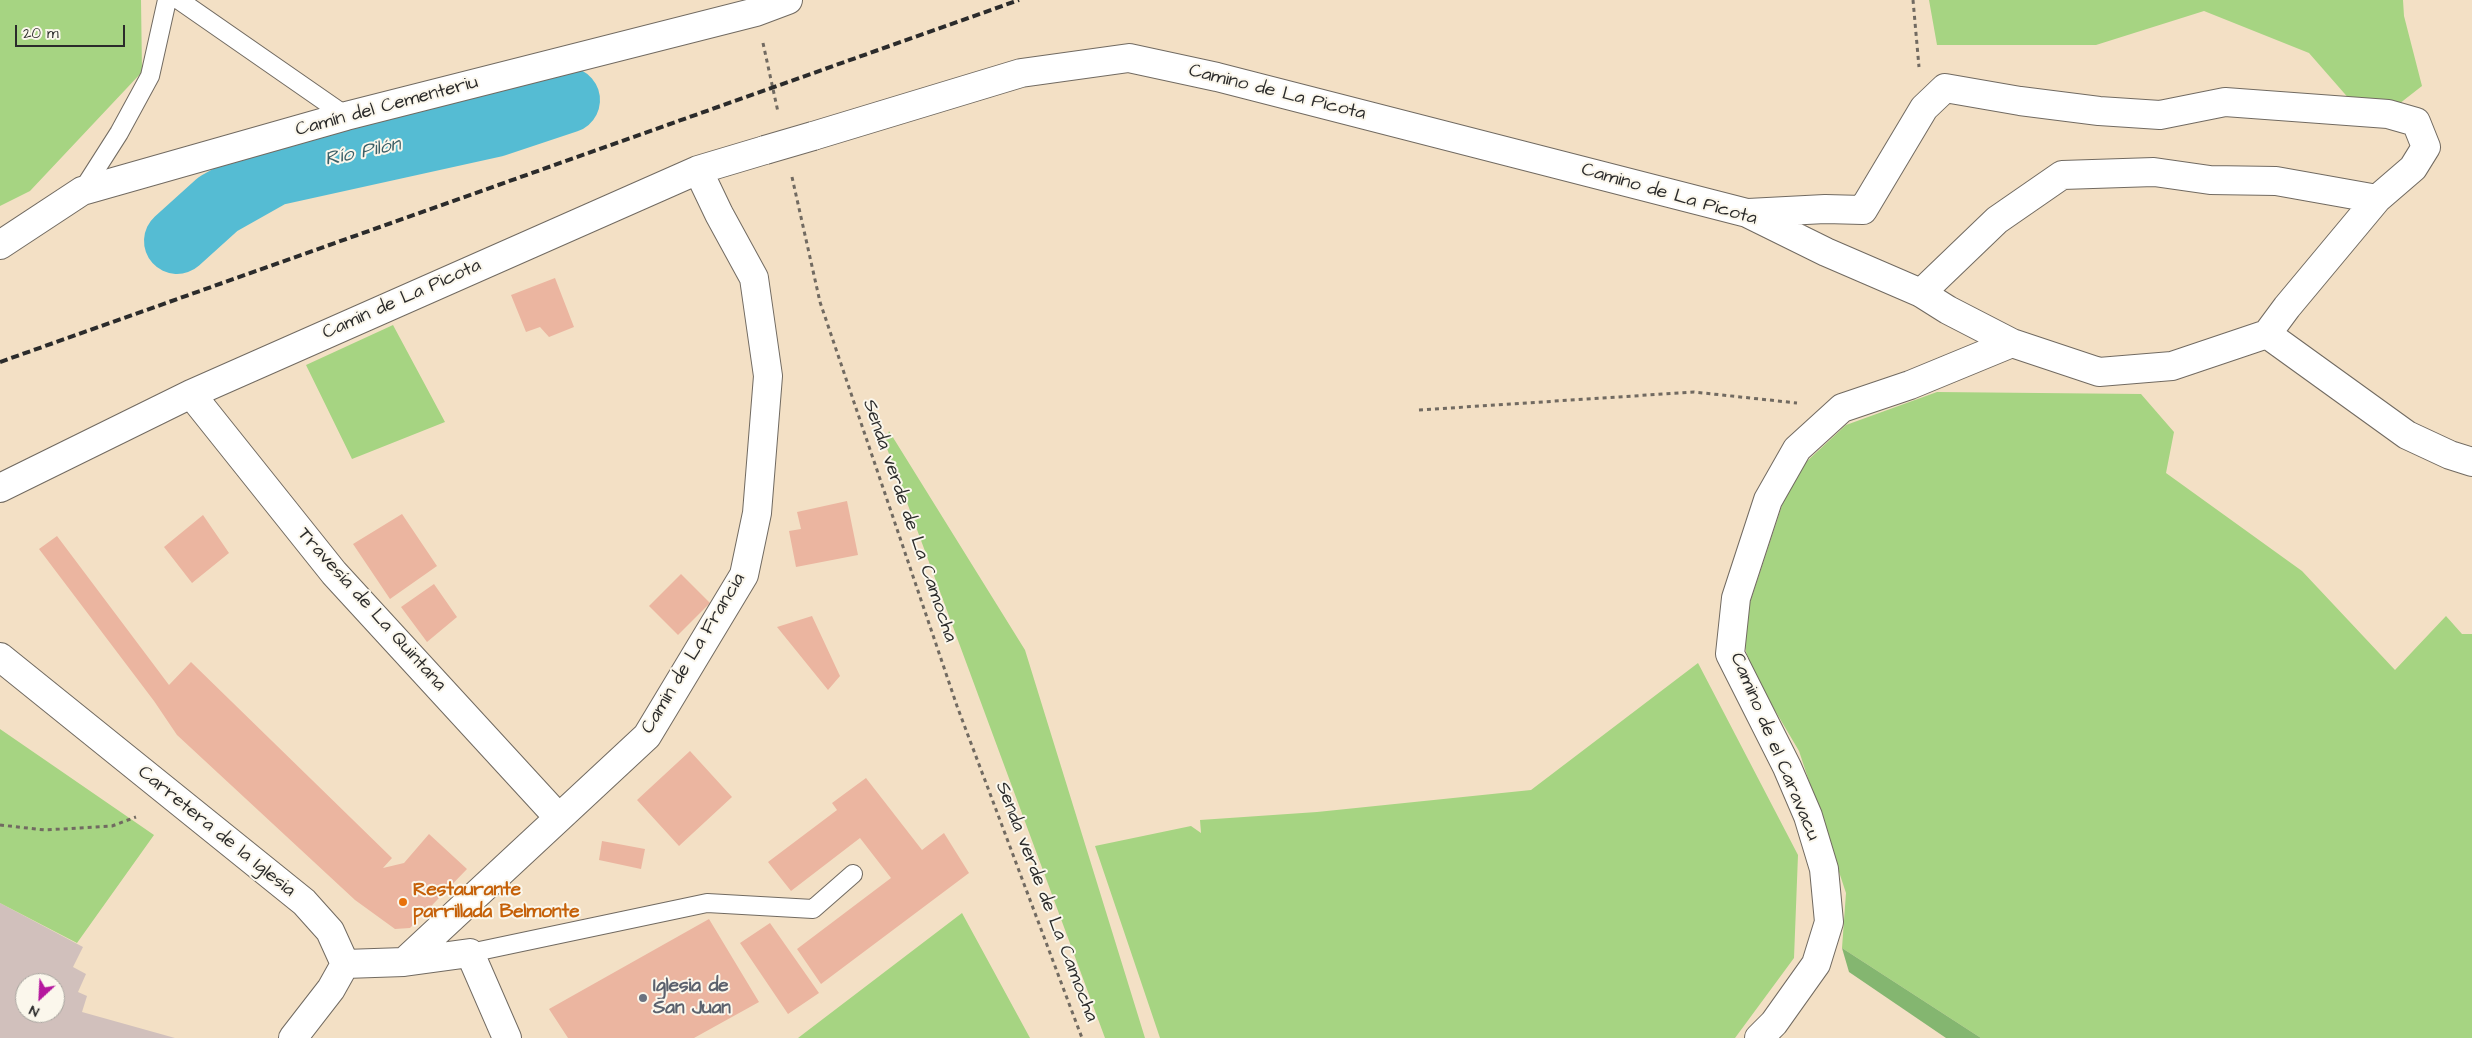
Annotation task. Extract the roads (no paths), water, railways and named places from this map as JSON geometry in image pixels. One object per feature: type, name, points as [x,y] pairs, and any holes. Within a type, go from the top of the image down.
[{"type":"street","name":"Camín del Cementeriu","points":[[0,245],[82,191],[346,116],[756,12],[788,0]]},
{"type":"street","name":"Camino de La Picota","points":[[813,136],[1021,73],[1129,58],[1226,80],[1747,213],[1826,252],[1921,293],[1948,310],[2012,343],[2099,372],[2172,366],[2267,334]]},
{"type":"street","points":[[1747,213],[1825,209],[1863,210],[1924,108],[1945,88],[2020,101],[2099,111],[2160,114],[2225,102],[2388,114],[2416,122],[2426,147],[2412,168],[2377,199],[2287,307],[2267,334],[2407,435],[2450,455],[2472,462]]},
{"type":"street","name":"Camin de La Picota","points":[[0,488],[191,394],[698,170],[813,136]]},
{"type":"street","name":"Camin de La Francia","points":[[404,962],[647,736],[744,574],[757,513],[768,376],[754,278],[718,214],[698,170]]},
{"type":"street","points":[[1921,293],[1997,220],[2062,175],[2154,172],[2210,180],[2276,181],[2377,199]]},
{"type":"street","name":"Camino de el Caravacu","points":[[1759,1038],[1774,1022],[1816,964],[1829,922],[1824,869],[1808,816],[1787,767],[1730,654],[1736,598],[1768,500],[1798,449],[1842,408],[1910,385],[2012,343]]},
{"type":"street","name":"Travesía de La Quintana","points":[[191,394],[334,573],[559,818]]},
{"type":"street","name":"Carretera de la Iglesia","points":[[0,657],[304,902],[330,931],[345,964]]},
{"type":"street","points":[[293,1038],[331,989],[345,964],[404,962],[470,953],[507,1038]]},
{"type":"lane","points":[[82,191],[150,76],[167,0]]},
{"type":"lane","points":[[179,0],[346,116]]},
{"type":"lane","points":[[470,953],[707,903],[813,909],[853,874]]},
{"type":"waterway","name":"Río Pilón","points":[[177,241],[218,204],[273,173],[495,124],[567,100]]},
{"type":"railway","points":[[0,362],[1019,0]]},
{"type":"place","name":"Restaurante parrillada Belmonte","points":[[403,902]]},
{"type":"place","name":"Iglesia de San Juan","points":[[643,998]]}]
